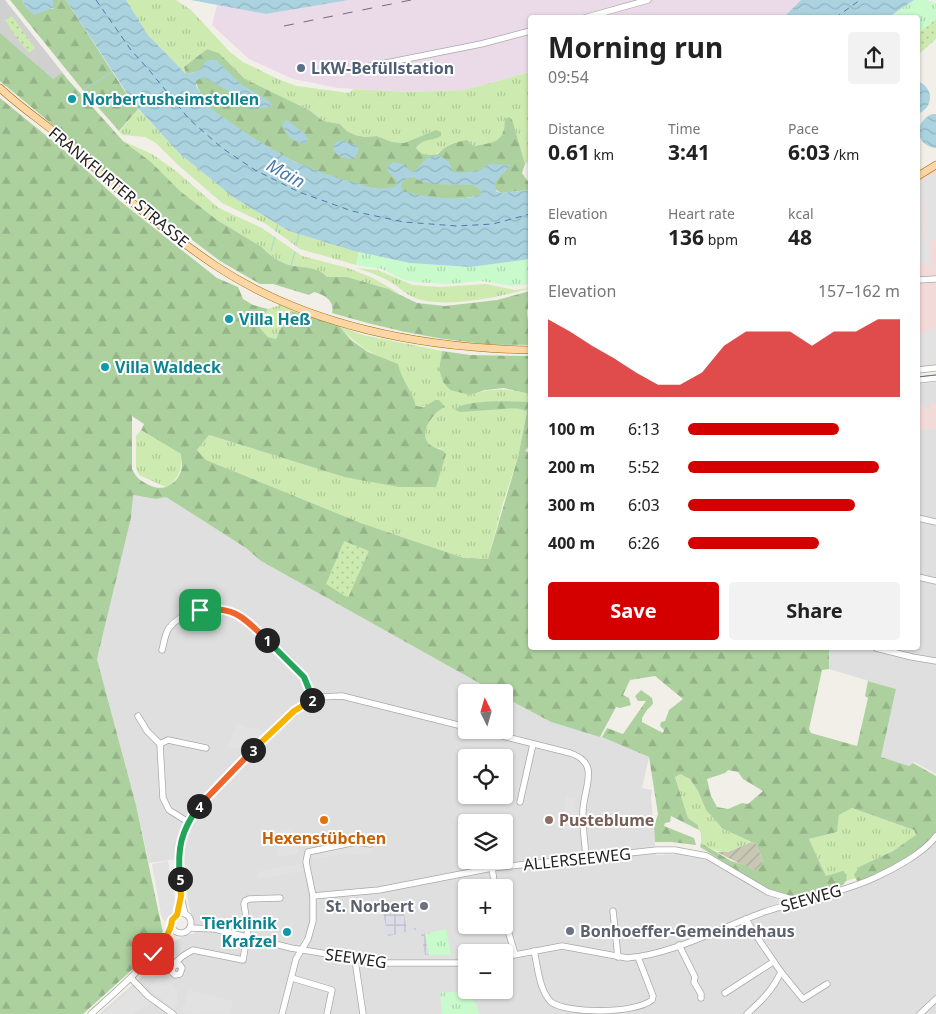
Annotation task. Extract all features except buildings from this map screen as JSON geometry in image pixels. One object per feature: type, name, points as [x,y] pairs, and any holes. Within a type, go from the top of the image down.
[{"type":"main road","name":"FRANKFURTER STRASSE","points":[[0,88],[24,110],[64,140],[127,198],[216,266],[248,284],[300,308],[368,330],[477,348],[528,350]]},
{"type":"main road","points":[[920,175],[936,165]]},
{"type":"street","points":[[595,15],[648,0]]},
{"type":"street","points":[[359,72],[366,67],[481,44],[528,32]]},
{"type":"street","points":[[920,280],[936,279]]},
{"type":"street","points":[[920,370],[936,368]]},
{"type":"street","points":[[920,380],[936,378]]},
{"type":"street","points":[[920,518],[936,522]]},
{"type":"street","points":[[920,577],[936,581]]},
{"type":"street","points":[[162,650],[169,628],[182,618],[200,610],[216,608],[228,610],[243,618],[300,672],[308,683],[313,699]]},
{"type":"street","points":[[884,650],[936,661]]},
{"type":"street","points":[[164,941],[185,932],[190,925],[185,914],[181,896],[178,863],[180,842],[188,822],[209,794],[294,711],[313,699],[334,696],[347,697],[458,725]]},
{"type":"street","points":[[138,716],[147,731],[160,744],[164,798],[169,810],[188,822]]},
{"type":"street","points":[[513,739],[577,755],[587,766],[588,783],[583,810],[586,857]]},
{"type":"street","points":[[160,744],[168,740],[206,748]]},
{"type":"street","points":[[520,802],[533,744]]},
{"type":"street","name":"SEEWEG","points":[[515,954],[556,947],[572,947],[618,957],[638,957],[679,945],[802,900],[848,888],[874,878],[906,860],[936,837]]},
{"type":"street","points":[[282,1014],[296,959],[308,939],[313,920],[313,896],[306,862],[308,852],[356,842],[370,844]]},
{"type":"street","name":"ALLERSEEWEG","points":[[513,866],[657,850],[690,852],[707,856],[768,892],[802,900]]},
{"type":"street","name":"ALLERSEEWEG","points":[[313,896],[403,886],[487,869]]},
{"type":"street","points":[[91,1014],[144,966],[164,941],[172,926],[172,920],[177,915],[181,896]]},
{"type":"street","points":[[176,965],[179,960],[193,950],[243,960],[248,929],[245,901],[280,898]]},
{"type":"street","points":[[613,911],[618,957]]},
{"type":"street","points":[[177,915],[185,914]]},
{"type":"street","points":[[746,919],[773,962],[803,999],[827,984]]},
{"type":"street","name":"SEEWEG","points":[[190,925],[355,960],[382,963],[458,963]]},
{"type":"street","points":[[172,926],[179,933]]},
{"type":"street","points":[[509,934],[515,954]]},
{"type":"street","points":[[679,945],[695,976],[694,982],[701,994],[701,998]]},
{"type":"street","points":[[534,951],[544,991],[550,1001],[557,1008],[588,1013],[623,1010],[637,1007],[652,1000],[653,996],[638,957]]},
{"type":"street","points":[[355,960],[362,1014]]},
{"type":"street","points":[[725,993],[773,962]]},
{"type":"street","points":[[747,1014],[774,987],[781,972]]},
{"type":"street","points":[[131,978],[148,996],[173,1014]]},
{"type":"street","points":[[292,978],[332,990],[327,1014]]},
{"type":"street","points":[[920,1014],[936,999]]},
{"type":"shaded area","points":[[0,0],[5,0],[66,77],[5,86],[0,81]]},
{"type":"shaded area","points":[[349,0],[801,0],[786,15],[528,15],[528,73],[464,90],[409,92],[338,88],[293,79],[249,59],[212,25],[217,5],[266,14]]},
{"type":"shaded area","points":[[936,169],[936,365],[920,367],[920,180]]},
{"type":"shaded area","points":[[932,174],[936,177],[936,240],[928,241],[924,204],[920,197],[920,182]]},
{"type":"shaded area","points":[[920,200],[922,204],[927,241],[920,242]]},
{"type":"shaded area","points":[[929,242],[931,267],[926,267],[926,262],[920,262],[920,243]]},
{"type":"shaded area","points":[[936,327],[936,364],[920,365],[920,333],[931,331],[931,328]]},
{"type":"shaded area","points":[[936,382],[936,774],[914,762],[909,766],[881,757],[896,689],[829,669],[829,650],[920,650],[920,384]]},
{"type":"shaded area","points":[[920,403],[923,403],[923,409],[930,409],[930,403],[936,403],[936,429],[920,429]]},
{"type":"shaded area","points":[[132,495],[156,499],[166,497],[246,548],[261,561],[481,684],[458,684],[458,739],[513,739],[513,702],[551,722],[602,737],[649,757],[642,788],[652,790],[656,855],[679,854],[711,861],[790,906],[860,886],[936,840],[936,1014],[99,1014],[140,978],[169,944],[186,935],[195,933],[188,901],[184,858],[149,863],[136,805],[97,659],[131,518]]},
{"type":"shaded area","points":[[236,724],[266,732],[248,749],[228,748]]},
{"type":"shaded area","points":[[566,796],[576,798],[574,818],[579,818],[580,829],[565,831],[566,819],[563,813]]},
{"type":"shaded area","points":[[292,828],[295,831],[299,853],[279,857],[275,831]]},
{"type":"shaded area","points":[[368,832],[373,852],[352,856],[349,853],[312,860],[311,853],[319,852],[318,843]]},
{"type":"shaded area","points":[[751,842],[756,844],[763,861],[761,866],[754,871],[717,852],[728,852]]},
{"type":"shaded area","points":[[168,861],[177,910],[171,920],[164,921],[161,915],[152,864]]},
{"type":"shaded area","points":[[300,864],[302,871],[258,879],[257,872]]},
{"type":"shaded area","points":[[403,908],[407,930],[423,926],[429,955],[425,955],[420,929],[388,936],[383,913]]},
{"type":"shaded area","points":[[159,977],[170,981],[177,990],[178,1000],[174,1010],[149,988]]},
{"type":"shaded area","points":[[136,985],[151,1002],[134,1014],[103,1014]]},
{"type":"shaded area","points":[[189,990],[233,1001],[231,1014],[182,1013]]},
{"type":"green space","points":[[10,0],[22,0],[26,8],[53,9],[53,0],[66,0],[138,109],[119,131],[82,89]]},
{"type":"green space","points":[[126,0],[176,0],[191,10],[230,52],[243,62],[297,86],[349,93],[354,89],[409,92],[464,90],[528,73],[528,162],[525,164],[512,119],[505,119],[503,132],[495,141],[474,146],[467,140],[451,144],[438,153],[429,156],[421,153],[416,148],[422,142],[440,136],[431,132],[404,143],[392,142],[377,136],[365,137],[355,135],[347,131],[340,124],[323,121],[309,110],[245,79],[219,53],[207,49],[184,67],[186,74],[148,35]]},
{"type":"green space","points":[[914,0],[926,0],[936,3],[936,19],[920,32],[920,15],[893,15]]},
{"type":"green space","points":[[12,16],[35,48],[29,53],[5,20]]},
{"type":"green space","points":[[936,19],[936,39],[920,53],[920,32]]},
{"type":"green space","points":[[0,33],[53,79],[62,73],[123,141],[151,162],[180,191],[217,220],[262,247],[278,260],[289,265],[314,269],[327,277],[347,277],[388,289],[417,303],[445,306],[497,300],[528,292],[528,345],[483,344],[439,338],[385,327],[332,313],[330,301],[314,292],[309,295],[273,284],[260,284],[220,261],[121,186],[83,150],[0,81]]},
{"type":"green space","points":[[207,49],[219,53],[245,79],[309,110],[323,121],[340,124],[347,131],[355,135],[365,137],[377,136],[392,142],[404,143],[436,130],[441,132],[441,136],[422,142],[416,148],[426,155],[438,154],[448,146],[467,140],[474,146],[495,141],[501,136],[505,119],[509,117],[512,119],[525,164],[522,173],[528,182],[528,190],[501,193],[475,176],[421,168],[399,180],[396,189],[376,189],[333,178],[311,170],[269,148],[217,115],[209,108],[195,81],[199,71],[186,74],[184,67]]},
{"type":"green space","points":[[0,98],[71,156],[120,201],[217,278],[238,287],[243,299],[253,305],[268,309],[261,320],[260,328],[268,337],[276,339],[289,312],[292,311],[339,326],[351,340],[368,352],[398,364],[416,406],[424,407],[435,400],[439,400],[445,407],[432,418],[425,434],[429,444],[446,454],[436,487],[399,487],[344,477],[209,435],[197,450],[206,460],[361,523],[464,558],[488,559],[518,457],[527,411],[516,408],[460,412],[455,410],[460,406],[477,402],[528,402],[528,447],[525,451],[528,452],[528,650],[829,650],[829,669],[822,670],[809,729],[811,733],[857,746],[868,698],[865,696],[868,681],[896,689],[881,757],[909,766],[913,763],[936,776],[936,838],[887,870],[867,879],[857,881],[854,875],[859,867],[893,851],[916,835],[914,830],[852,808],[839,815],[837,832],[809,839],[826,876],[843,871],[847,875],[843,885],[807,896],[789,896],[770,891],[700,847],[701,843],[731,861],[747,866],[754,871],[761,866],[763,861],[756,844],[723,829],[706,810],[698,791],[690,779],[680,774],[675,777],[688,818],[698,825],[699,830],[671,816],[670,822],[665,823],[664,826],[694,838],[696,845],[655,842],[654,827],[658,814],[649,757],[602,737],[607,728],[623,734],[646,701],[638,701],[635,696],[641,690],[652,698],[653,704],[642,718],[642,722],[663,733],[664,730],[660,726],[661,722],[665,721],[669,710],[683,699],[655,676],[630,680],[623,695],[629,698],[631,705],[620,708],[616,707],[600,737],[551,722],[513,702],[513,684],[481,684],[261,561],[246,548],[166,497],[156,499],[133,495],[131,518],[97,659],[136,805],[163,933],[134,968],[83,1014],[0,1014]],"holes":[[[132,416],[144,424],[141,430],[181,454],[181,472],[175,482],[166,487],[155,487],[141,481],[132,469]],[[728,770],[738,772],[743,779],[763,791],[748,804],[742,803],[728,809],[717,807],[711,796],[707,779],[725,773]]]},
{"type":"green space","points":[[138,109],[180,154],[233,197],[289,231],[359,252],[356,265],[300,249],[266,224],[222,203],[156,143],[145,137],[123,135],[119,132]]},
{"type":"green space","points":[[123,141],[152,154],[176,171],[219,208],[262,228],[302,256],[348,268],[373,278],[399,293],[347,277],[327,277],[314,269],[289,265],[278,260],[262,247],[217,220],[180,191],[151,162]]},
{"type":"green space","points":[[414,176],[475,183],[484,191],[476,196],[466,198],[441,199],[401,191],[401,179]]},
{"type":"green space","points":[[359,252],[410,263],[470,267],[528,259],[528,284],[511,286],[482,281],[448,284],[415,282],[401,279],[382,269],[356,265]]},
{"type":"green space","points":[[356,268],[377,270],[413,285],[440,287],[486,284],[515,290],[528,289],[504,295],[456,302],[427,301],[409,295],[391,282]]},
{"type":"green space","points":[[283,304],[294,309],[289,313],[276,339],[268,337],[260,328],[261,320],[268,309]]},
{"type":"green space","points":[[339,326],[363,335],[442,351],[439,369],[470,395],[500,390],[528,394],[528,402],[494,403],[527,410],[518,457],[488,559],[464,558],[361,523],[206,460],[197,450],[209,435],[344,477],[442,449],[431,446],[425,436],[428,424],[436,413],[444,407],[416,406],[398,365],[366,350]]},
{"type":"green space","points":[[442,351],[470,355],[528,356],[528,394],[504,388],[485,390],[470,395],[450,390],[443,382],[439,369]]},
{"type":"green space","points":[[141,430],[181,454],[179,473],[168,488],[139,475],[136,468],[136,436]]},
{"type":"green space","points":[[344,541],[369,551],[348,598],[326,584]]},
{"type":"green space","points":[[680,774],[690,779],[698,791],[706,810],[723,829],[751,842],[726,852],[715,850],[701,843],[698,825],[688,818],[675,776]]},
{"type":"green space","points":[[852,808],[914,830],[916,836],[855,875],[856,878],[846,881],[847,875],[826,876],[809,839],[837,832],[839,815]]},
{"type":"green space","points":[[446,929],[451,955],[429,955],[425,934]]},
{"type":"green space","points":[[458,992],[458,999],[473,999],[479,1014],[442,1014],[440,993]]},
{"type":"water","points":[[22,0],[53,0],[53,8],[34,15],[26,8]]},
{"type":"water","name":"Main","points":[[66,0],[126,0],[148,35],[186,74],[199,71],[206,61],[215,59],[242,85],[269,101],[272,105],[265,108],[252,109],[230,92],[203,77],[196,81],[196,86],[210,108],[250,136],[295,162],[334,177],[377,189],[396,187],[397,181],[388,171],[388,167],[393,162],[403,164],[412,172],[433,156],[444,158],[450,164],[452,171],[461,173],[480,170],[488,164],[511,165],[495,182],[496,191],[501,193],[528,190],[528,259],[470,267],[410,263],[354,251],[289,231],[233,197],[180,154],[134,104]],"holes":[[[414,177],[431,184],[473,185],[482,193],[455,199],[432,197],[403,191],[401,185],[405,179]]]},
{"type":"water","points":[[191,0],[349,0],[266,14]]},
{"type":"water","points":[[801,0],[914,0],[892,15],[786,15]]},
{"type":"water","points":[[920,82],[927,88],[930,98],[927,107],[920,113]]},
{"type":"water","points":[[936,114],[936,148],[924,143],[920,138],[920,126],[926,118]]},
{"type":"water","points":[[287,120],[305,134],[308,140],[305,143],[293,140],[288,135],[282,124]]},
{"type":"water","points":[[342,140],[357,146],[359,150],[354,159],[339,156],[333,149],[335,143]]},
{"type":"waterway","points":[[83,90],[112,72]]},
{"type":"waterway","points":[[74,97],[79,93]]},
{"type":"waterway","points":[[276,231],[278,224]]},
{"type":"waterway","points":[[296,246],[299,234]]},
{"type":"waterway","points":[[271,251],[275,237]]},
{"type":"waterway","points":[[291,266],[295,252]]},
{"type":"ferry route","points":[[96,0],[131,50],[189,119],[222,148],[255,170],[299,192],[352,211],[404,222],[457,226],[493,224],[528,215]]},
{"type":"ferry route","points":[[839,15],[860,0]]},
{"type":"tram line","points":[[920,377],[936,375]]},
{"type":"railway","points":[[284,26],[411,0]]},
{"type":"place","name":"LKW-Befüllstation","points":[[301,68]]},
{"type":"place","name":"Norbertusheimstollen","points":[[72,99]]},
{"type":"place","name":"Villa Heß","points":[[229,319]]},
{"type":"place","name":"Villa Waldeck","points":[[105,367]]},
{"type":"place","name":"Hexenstübchen","points":[[324,820]]},
{"type":"place","name":"Pusteblume","points":[[549,820]]},
{"type":"place","name":"St. Norbert","points":[[424,906]]},
{"type":"place","name":"Bonhoeffer-Gemeindehaus","points":[[570,931]]},
{"type":"place","name":"Tierklinik Krafzel","points":[[287,932]]},
{"type":"route","points":[[153,954],[164,941],[172,926],[172,920],[177,915],[181,896],[178,853],[183,832],[193,814],[209,794],[294,711],[313,699],[308,683],[300,672],[243,618],[228,610],[216,608],[200,610]]}]
